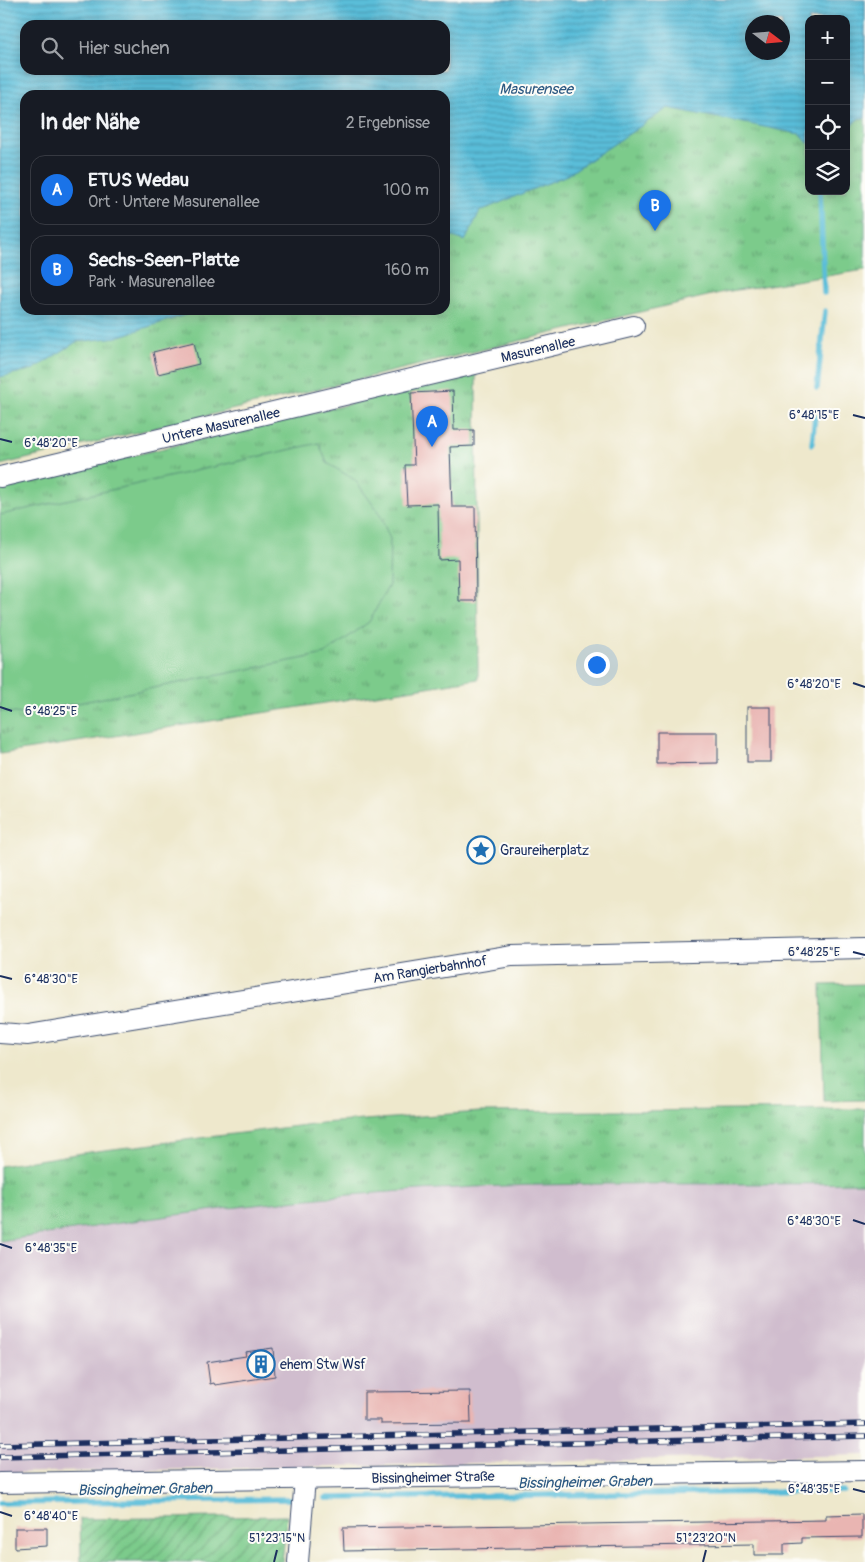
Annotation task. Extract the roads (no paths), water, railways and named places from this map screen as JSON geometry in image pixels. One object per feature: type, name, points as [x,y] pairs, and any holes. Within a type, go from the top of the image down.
[{"type":"street","name":"Masurenallee","points":[[442,372],[634,326]]},
{"type":"street","name":"Untere Masurenallee","points":[[0,477],[442,372]]},
{"type":"street","name":"Am Rangierbahnhof","points":[[0,1033],[28,1035],[512,956],[865,948]]},
{"type":"street","name":"Bissingheimer Straße","points":[[0,1483],[865,1471]]},
{"type":"street","points":[[298,1562],[306,1479]]},
{"type":"water","name":"Masurensee","points":[[0,0],[865,0],[865,118],[859,118],[850,127],[850,15],[805,15],[805,140],[800,134],[668,108],[567,175],[480,211],[465,241],[450,236],[450,90],[20,90],[20,315],[185,315],[117,337],[76,342],[34,369],[0,377]]},
{"type":"waterway","points":[[820,195],[824,293]]},
{"type":"waterway","points":[[817,388],[825,311]]},
{"type":"waterway","points":[[812,444],[815,416]]},
{"type":"waterway","name":"Bissingheimer Graben","points":[[326,1498],[843,1491]]},
{"type":"waterway","name":"Bissingheimer Graben","points":[[0,1503],[291,1499]]},
{"type":"railway","points":[[0,1445],[865,1424]]},
{"type":"railway","points":[[0,1457],[865,1436]]},
{"type":"place","name":"Sechs-Seen-Platte","points":[[655,231]]},
{"type":"place","name":"ETUS Wedau","points":[[432,447]]},
{"type":"place","name":"Graureiherplatz","points":[[481,850]]},
{"type":"place","name":"ehem Stw Wsf","points":[[261,1364]]}]
